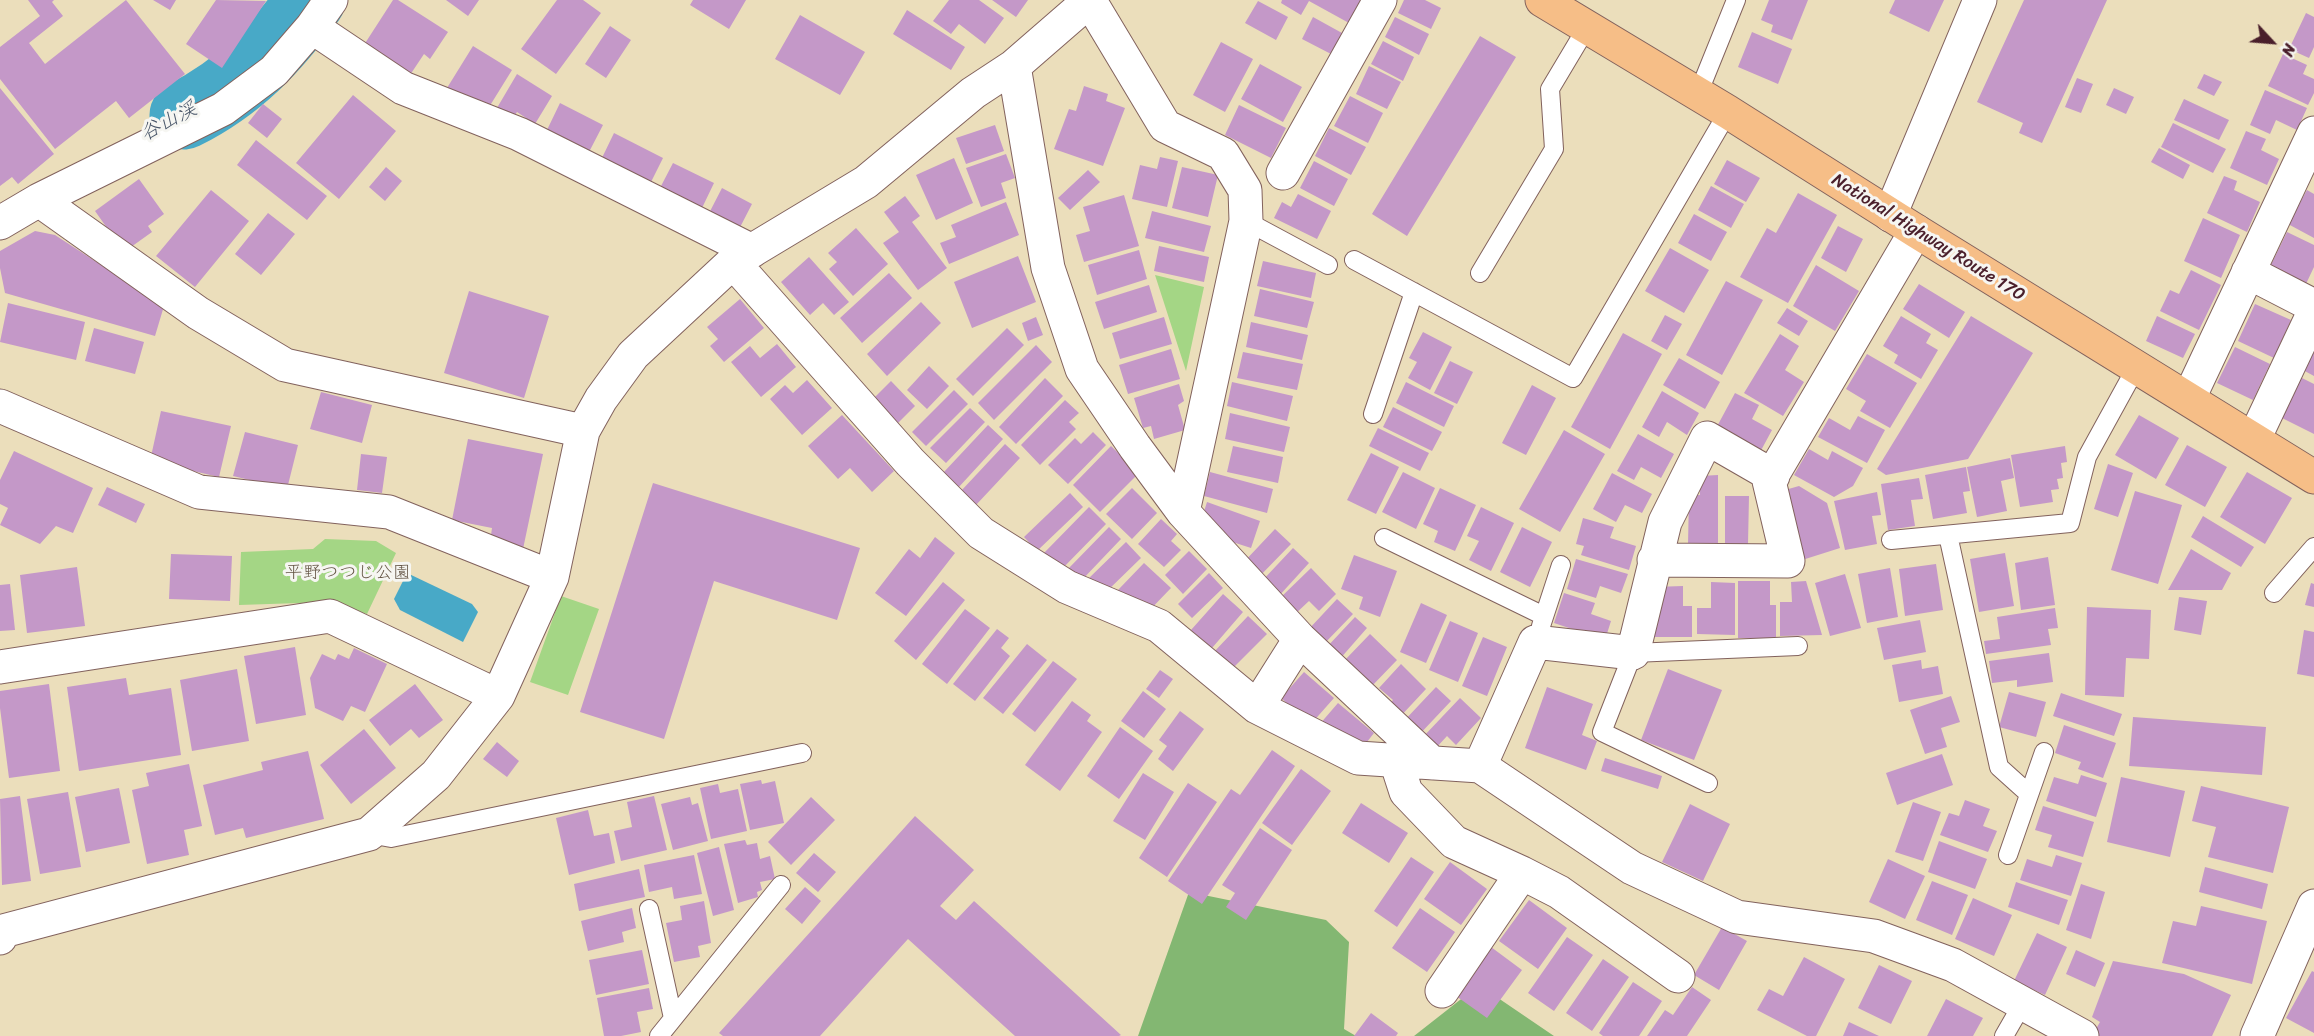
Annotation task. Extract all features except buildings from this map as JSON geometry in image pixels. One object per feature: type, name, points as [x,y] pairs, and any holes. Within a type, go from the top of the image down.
[{"type":"highway","name":"National Highway Route 170","points":[[1542,0],[1728,112],[2314,477]]},
{"type":"street","points":[[1283,173],[1380,0]]},
{"type":"street","points":[[1654,560],[1788,561],[1769,481],[1903,223],[1980,0]]},
{"type":"street","points":[[1,932],[369,834],[436,775],[498,696],[552,578],[583,431],[600,399],[633,355],[742,257],[866,182],[973,93],[1014,66],[1084,2],[1165,126],[1223,154],[1245,190],[1246,221],[1184,512]]},
{"type":"street","points":[[0,223],[39,200],[223,109],[274,71],[311,9],[403,88],[519,134],[742,257],[910,462],[981,533],[1067,587],[1159,626],[1257,708],[1358,758],[1480,766],[1632,868],[1737,917],[1874,936],[1953,965],[2082,1036]]},
{"type":"street","points":[[1014,66],[1048,268],[1083,369],[1135,447],[1184,512],[1300,639],[1432,763]]},
{"type":"street","points":[[2189,398],[2248,272],[2310,153]]},
{"type":"street","points":[[39,200],[198,313],[285,365],[583,431]]},
{"type":"street","points":[[2248,272],[2314,306]]},
{"type":"street","points":[[2254,440],[2314,312]]},
{"type":"street","points":[[0,406],[199,492],[389,512],[552,578]]},
{"type":"street","points":[[1480,766],[1540,629],[1633,653],[1665,522],[1707,438],[1773,476]]},
{"type":"street","points":[[0,667],[330,616],[498,696]]},
{"type":"street","points":[[1257,708],[1300,639]]},
{"type":"street","points":[[1396,761],[1406,792],[1454,842],[1559,892],[1678,976]]},
{"type":"street","points":[[1442,992],[1522,873]]},
{"type":"street","points":[[2257,1036],[2307,944],[2314,906]]},
{"type":"lane","points":[[1698,94],[1737,0]]},
{"type":"lane","points":[[1480,273],[1554,149],[1550,89],[1587,27]]},
{"type":"lane","points":[[1354,260],[1574,378],[1728,112]]},
{"type":"lane","points":[[1246,221],[1328,265]]},
{"type":"lane","points":[[1372,414],[1414,292]]},
{"type":"lane","points":[[1892,540],[2070,523],[2086,457],[2137,366]]},
{"type":"lane","points":[[1948,534],[1999,767],[2029,794]]},
{"type":"lane","points":[[1384,538],[1540,629],[1562,565]]},
{"type":"lane","points":[[2274,593],[2314,547]]},
{"type":"lane","points":[[1708,783],[1602,732],[1633,653],[1798,646]]},
{"type":"lane","points":[[2008,855],[2044,752]]},
{"type":"lane","points":[[369,834],[391,838],[802,753]]},
{"type":"lane","points":[[659,1036],[782,885]]},
{"type":"lane","points":[[649,909],[672,1018]]},
{"type":"lane","points":[[2004,1036],[2023,1003]]},
{"type":"green space","points":[[1155,275],[1204,287],[1186,371]]},
{"type":"green space","name":"平野つつじ公園","points":[[325,539],[376,541],[396,553],[367,614],[331,602],[239,605],[241,552],[313,549]]},
{"type":"green space","points":[[561,596],[599,609],[568,695],[530,682]]},
{"type":"green space","points":[[1189,892],[1326,920],[1349,942],[1344,1029],[1356,1036],[1138,1036]]},
{"type":"green space","points":[[1479,985],[1554,1036],[1414,1036]]},
{"type":"water","points":[[407,573],[472,604],[478,612],[463,642],[400,610],[394,599]]},
{"type":"waterway","name":"谷山渓","points":[[184,115],[222,92],[255,65],[284,35],[311,0]]}]
